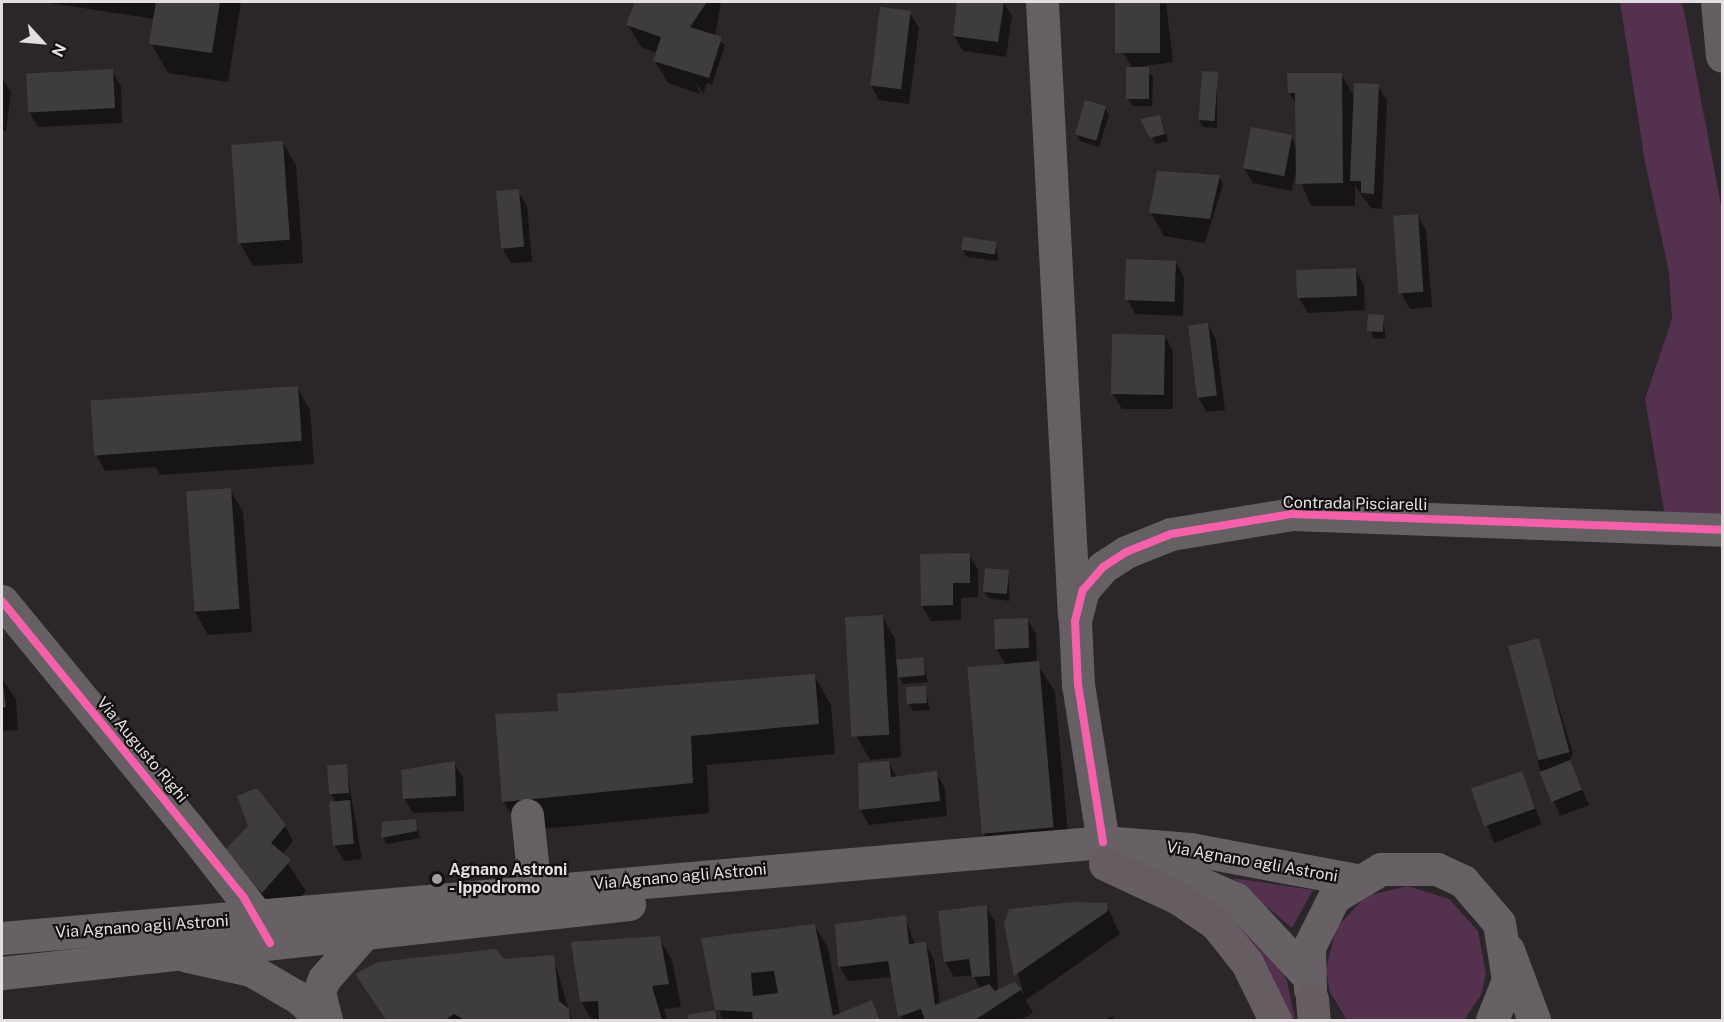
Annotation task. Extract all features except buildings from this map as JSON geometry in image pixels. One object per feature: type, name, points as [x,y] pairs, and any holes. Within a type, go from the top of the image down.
[{"type":"highway","points":[[1717,2],[1722,56]]},
{"type":"highway","points":[[1104,853],[1178,898],[1215,924],[1247,963],[1275,1020]]},
{"type":"main road","name":"Via Agnano agli Astroni","points":[[2,973],[174,954],[264,930],[535,891],[1190,849],[1356,880]]},
{"type":"main road","name":"Via Agnano agli Astroni","points":[[2,938],[264,930],[367,930],[916,877],[1104,853],[1213,886],[1254,914],[1314,1004]]},
{"type":"main road","points":[[1314,1004],[1318,921],[1356,880],[1409,865],[1454,877],[1484,900],[1508,950],[1508,980],[1492,1020]]},
{"type":"street","points":[[1042,2],[1075,621]]},
{"type":"street","name":"Contrada Pisciarelli","points":[[1104,853],[1077,676],[1075,621],[1083,590],[1102,567],[1172,534],[1233,520],[1292,514],[1722,530]]},
{"type":"street","name":"Via Augusto Righi","points":[[2,601],[264,930]]},
{"type":"street","points":[[526,815],[535,891]]},
{"type":"street","points":[[324,1020],[319,992],[324,979],[367,930]]},
{"type":"street","points":[[1508,950],[1534,1020]]},
{"type":"street","points":[[174,954],[251,970],[299,998],[324,1020]]},
{"type":"shaded area","points":[[1620,2],[1681,2],[1684,11],[1722,210],[1722,520],[1665,517],[1645,399],[1672,319],[1669,272],[1645,162]]},
{"type":"shaded area","points":[[1233,878],[1313,890],[1292,928]]},
{"type":"shaded area","points":[[1408,886],[1449,899],[1478,931],[1486,974],[1481,995],[1464,1020],[1347,1020],[1330,992],[1326,970],[1336,928],[1366,896]]},
{"type":"shaded area","points":[[1205,897],[1273,955],[1287,981],[1295,1020],[1288,1020]]},
{"type":"cycle path","points":[[1103,842],[1078,685],[1075,621],[1083,590],[1103,567],[1126,552],[1171,534],[1292,514],[1722,530]]},
{"type":"cycle path","points":[[2,601],[244,898],[270,943]]},
{"type":"place","name":"Agnano Astroni - Ippodromo","points":[[437,879]]}]
